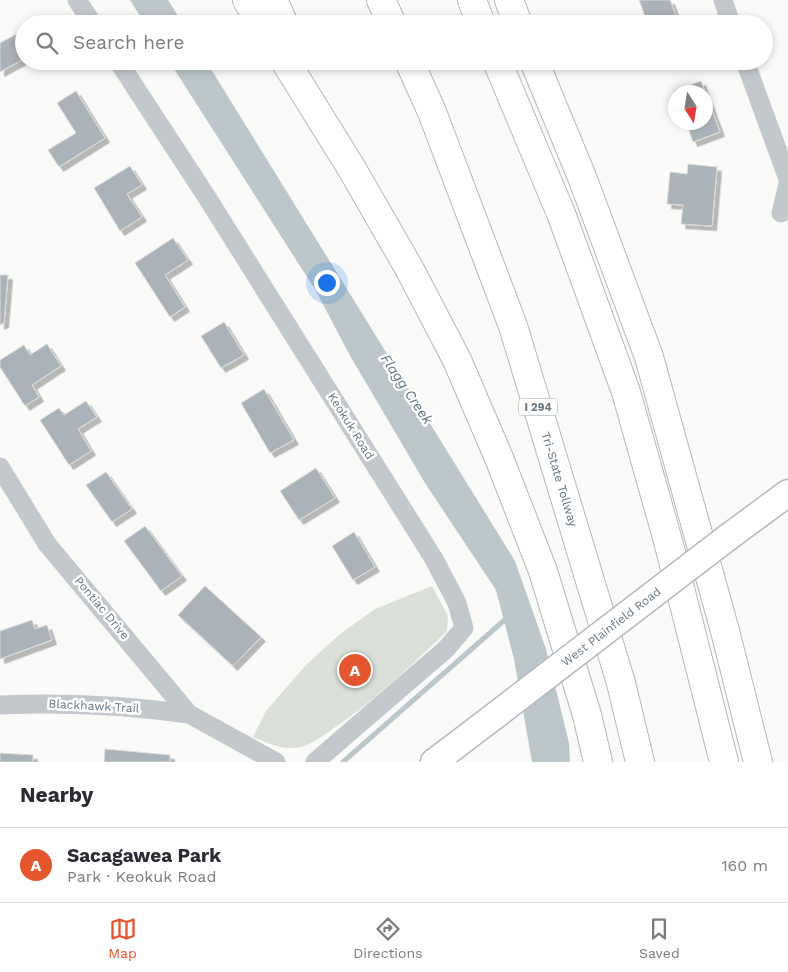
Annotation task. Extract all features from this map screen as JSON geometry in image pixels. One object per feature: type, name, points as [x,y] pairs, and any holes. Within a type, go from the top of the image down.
[{"type":"highway","points":[[247,0],[256,15]]},
{"type":"highway","points":[[273,0],[280,15]]},
{"type":"highway","points":[[381,0],[388,15]]},
{"type":"highway","points":[[472,0],[478,15]]},
{"type":"highway","points":[[509,0],[515,15]]},
{"type":"highway","points":[[291,70],[352,169],[409,268],[457,360],[499,458],[543,571],[587,715],[598,762]]},
{"type":"highway","points":[[306,70],[352,169]]},
{"type":"highway","name":"Tri-State Tollway","points":[[413,70],[432,112],[513,326],[621,683],[640,762]]},
{"type":"highway","points":[[501,70],[562,216],[626,392],[668,541],[724,762]]},
{"type":"highway","points":[[538,70],[582,177],[649,357],[725,631],[758,762]]},
{"type":"highway","points":[[582,762],[582,747],[587,715]]},
{"type":"main road","name":"West Plainfield Road","points":[[434,762],[788,493]]},
{"type":"street","points":[[77,0],[87,15]]},
{"type":"street","points":[[723,0],[729,15]]},
{"type":"street","name":"Keokuk Road","points":[[124,70],[208,199],[434,559],[457,603],[464,628],[446,649],[315,762]]},
{"type":"street","points":[[748,70],[788,179]]},
{"type":"street","points":[[781,214],[788,184]]},
{"type":"street","name":"Pontiac Drive","points":[[0,467],[47,544],[189,714],[276,762]]},
{"type":"street","name":"Blackhawk Trail","points":[[0,705],[52,703],[116,706],[189,714]]},
{"type":"shaded area","points":[[432,586],[448,616],[447,631],[378,694],[322,736],[301,747],[282,747],[253,737],[266,711],[306,665],[340,634],[375,609]]},
{"type":"water","points":[[130,0],[168,0],[177,15],[139,15]]},
{"type":"water","name":"Flagg Creek","points":[[175,70],[212,70],[515,561],[546,649],[569,743],[570,762],[532,762],[514,659],[496,590],[425,483],[349,354],[316,291]]},
{"type":"building","points":[[639,0],[670,0],[676,15],[645,15]]},
{"type":"building","points":[[15,35],[15,64],[0,72],[0,43]]},
{"type":"building","points":[[701,81],[702,85],[690,85]]},
{"type":"building","points":[[76,91],[105,138],[59,167],[48,150],[76,133],[57,103]]},
{"type":"building","points":[[713,113],[720,132],[693,142],[689,130],[713,130]]},
{"type":"building","points":[[688,164],[717,167],[712,226],[681,224],[683,205],[667,204],[670,172],[687,174]]},
{"type":"building","points":[[130,166],[142,185],[127,194],[142,217],[120,231],[94,188]]},
{"type":"building","points":[[173,238],[188,260],[165,275],[185,307],[170,317],[135,263]]},
{"type":"building","points":[[0,275],[8,275],[4,323],[0,325]]},
{"type":"building","points":[[224,322],[244,355],[221,368],[201,336]]},
{"type":"building","points":[[47,344],[61,366],[32,385],[39,397],[25,406],[0,367],[0,360],[24,345],[30,355]]},
{"type":"building","points":[[264,389],[294,440],[270,453],[241,403]]},
{"type":"building","points":[[86,401],[97,417],[78,429],[91,451],[69,465],[40,420],[59,408],[64,415]]},
{"type":"building","points":[[316,468],[335,498],[299,520],[280,491]]},
{"type":"building","points":[[106,472],[132,509],[112,522],[86,485]]},
{"type":"building","points":[[145,526],[182,576],[161,591],[124,541]]},
{"type":"building","points":[[354,532],[375,567],[353,580],[332,546]]},
{"type":"building","points":[[205,586],[261,637],[233,666],[178,615]]},
{"type":"building","points":[[32,620],[35,629],[47,625],[52,640],[0,659],[0,631]]},
{"type":"building","points":[[105,749],[170,755],[170,762],[104,762]]},
{"type":"building","points":[[0,753],[33,755],[33,762],[0,762]]},
{"type":"waterway","points":[[343,762],[508,617]]},
{"type":"place","name":"Sacagawea Park","points":[[355,670]]}]
